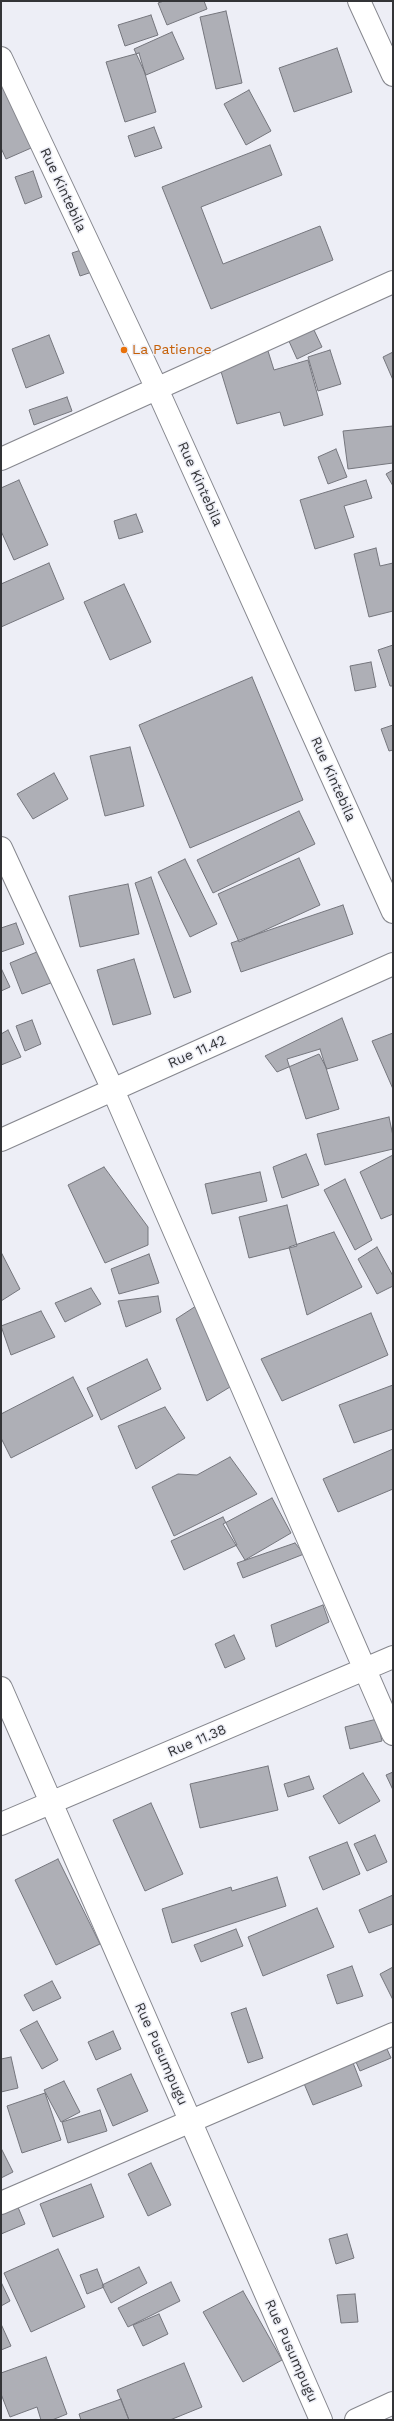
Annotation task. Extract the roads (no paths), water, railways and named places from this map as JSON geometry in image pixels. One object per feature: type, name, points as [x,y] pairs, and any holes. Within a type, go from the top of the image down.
[{"type":"street","points":[[359,1],[393,75]]},
{"type":"street","name":"Rue Kintebila","points":[[1,58],[158,389],[393,912]]},
{"type":"street","points":[[1,459],[393,282]]},
{"type":"street","points":[[1,848],[113,1090],[393,1734]]},
{"type":"street","name":"Rue 11.42","points":[[1,1140],[393,964]]},
{"type":"street","name":"Rue 11.38","points":[[1,1824],[393,1657]]},
{"type":"street","name":"Rue Pusumpugu","points":[[1,1688],[321,2420]]},
{"type":"street","points":[[1,2203],[190,2120],[393,2034]]},
{"type":"street","points":[[356,2420],[393,2403]]},
{"type":"place","name":"La Patience","points":[[124,350]]}]
